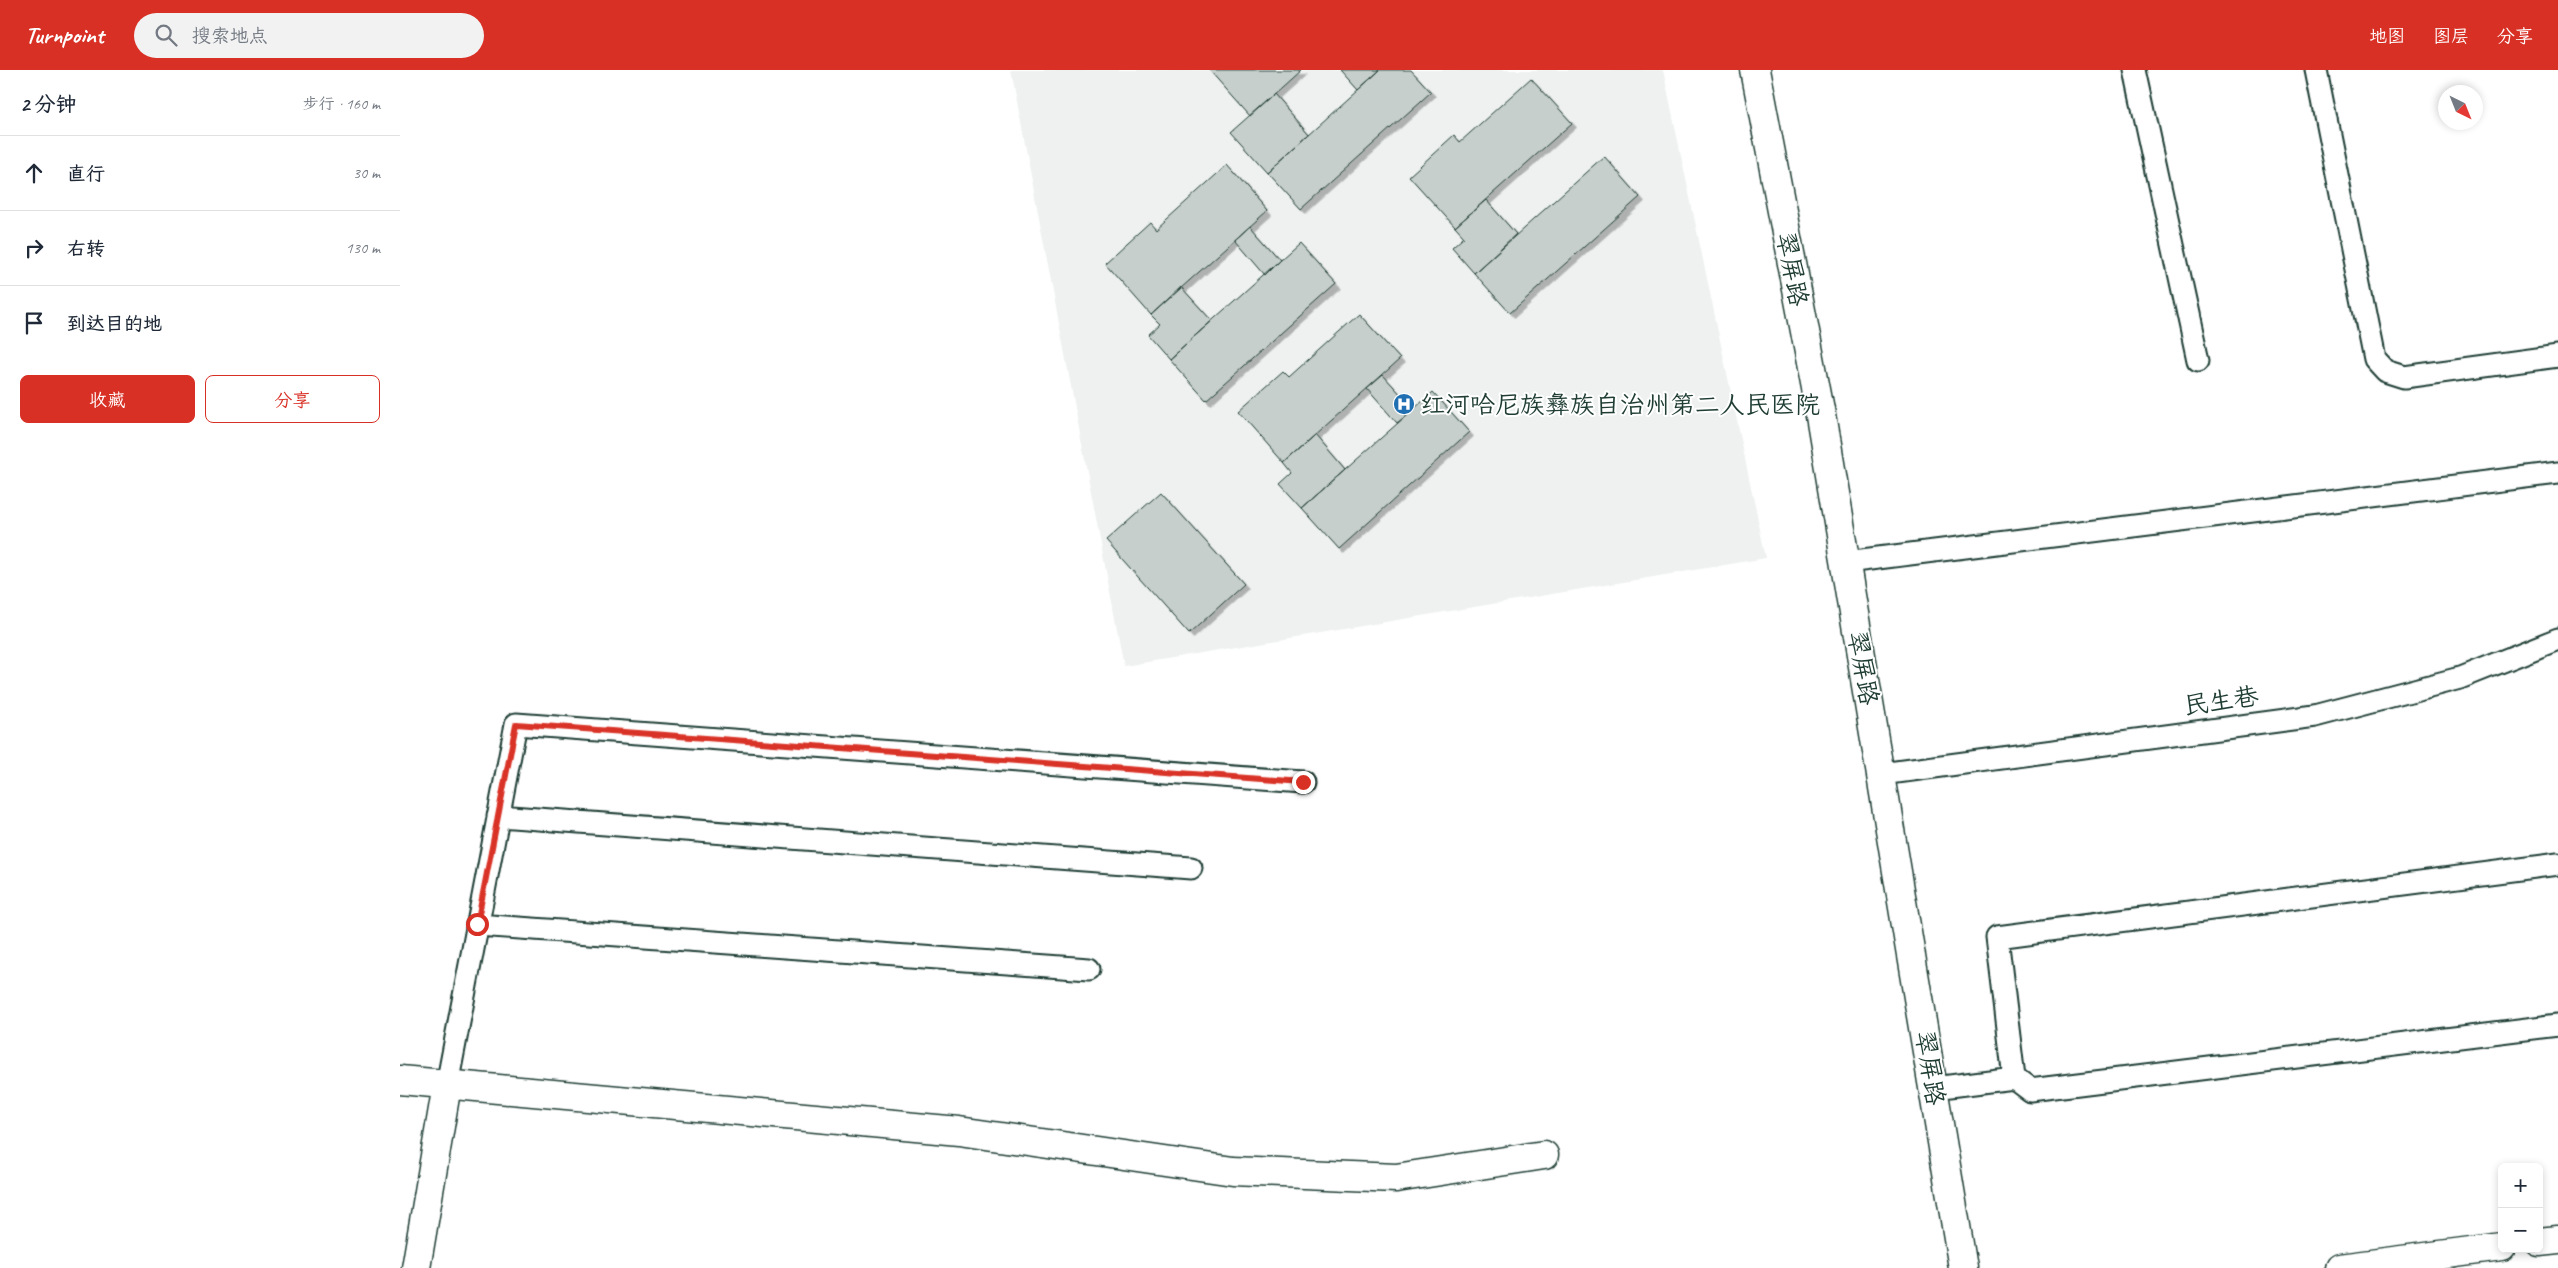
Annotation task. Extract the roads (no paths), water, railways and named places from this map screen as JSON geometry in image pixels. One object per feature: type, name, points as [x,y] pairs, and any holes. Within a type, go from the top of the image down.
[{"type":"street","name":"翠屏路","points":[[1755,70],[1819,406],[1882,774],[1963,1268]]},
{"type":"street","points":[[400,1080],[959,1132],[1233,1170],[1396,1178],[1544,1155]]},
{"type":"street","points":[[416,1268],[447,1085]]},
{"type":"street","points":[[2543,1242],[2558,1240]]},
{"type":"street","points":[[2339,1268],[2498,1248]]},
{"type":"lane","points":[[2134,70],[2198,360]]},
{"type":"lane","points":[[2316,70],[2374,359],[2385,371],[2404,377],[2558,356]]},
{"type":"lane","points":[[1846,562],[2558,473]]},
{"type":"lane","name":"民生巷","points":[[1882,774],[2315,716],[2460,678],[2558,639]]},
{"type":"lane","points":[[447,1085],[516,724],[1303,782]]},
{"type":"lane","points":[[498,816],[1191,868]]},
{"type":"lane","points":[[2014,1078],[1997,937],[2558,864]]},
{"type":"lane","points":[[477,924],[1089,969]]},
{"type":"lane","points":[[1934,1088],[2014,1078],[2030,1090],[2558,1025]]},
{"type":"place","name":"红河哈尼族彝族自治州第二人民医院","points":[[1404,404]]}]
